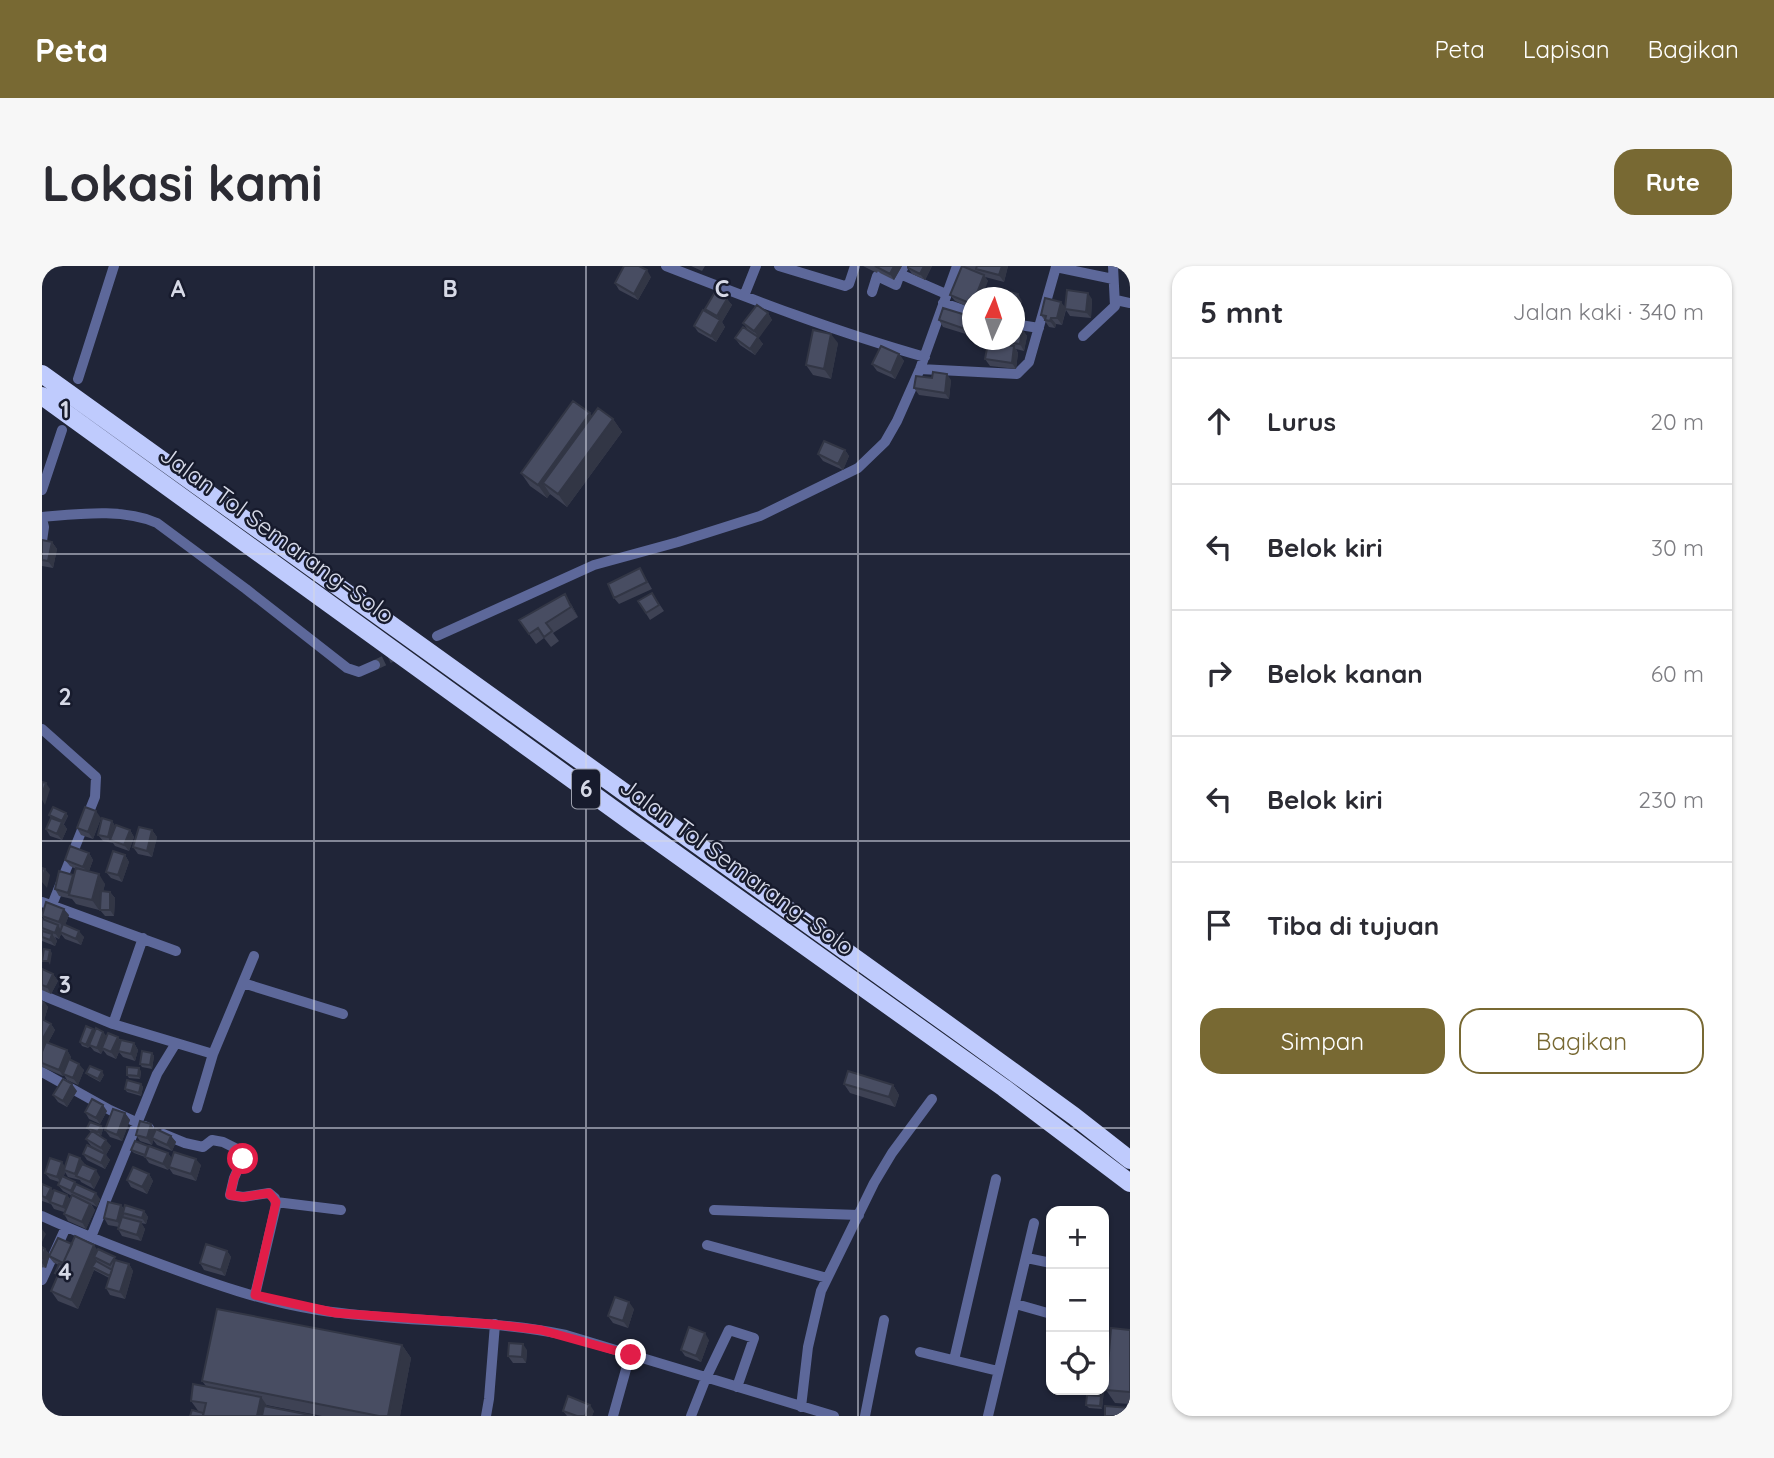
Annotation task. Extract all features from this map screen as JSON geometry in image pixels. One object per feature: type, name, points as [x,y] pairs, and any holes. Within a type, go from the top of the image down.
[{"type":"highway","name":"Jalan Tol Semarang–Solo","points":[[42,374],[954,1029],[1130,1160]]},
{"type":"highway","name":"Jalan Tol Semarang–Solo","points":[[42,396],[1004,1088],[1130,1183]]},
{"type":"street","points":[[78,379],[114,266]]},
{"type":"street","points":[[666,266],[863,339],[925,357]]},
{"type":"street","points":[[744,296],[756,266]]},
{"type":"street","points":[[779,266],[847,286],[855,266]]},
{"type":"street","points":[[437,636],[594,565],[760,516],[858,468],[885,442],[902,411],[925,357],[957,266]]},
{"type":"street","points":[[920,369],[1017,374],[1029,362],[1055,266],[1112,279]]},
{"type":"street","points":[[1083,336],[1114,309],[1116,300],[1112,279],[1113,266]]},
{"type":"street","points":[[872,292],[877,276],[896,285],[902,270],[962,308]]},
{"type":"street","points":[[1116,300],[1130,303]]},
{"type":"street","points":[[1025,326],[1039,328]]},
{"type":"street","points":[[42,490],[62,430]]},
{"type":"street","points":[[42,541],[42,518],[74,514],[114,515],[140,517],[157,523],[347,668],[359,672],[375,665]]},
{"type":"street","points":[[42,729],[96,777],[98,783],[93,803],[47,904],[176,951]]},
{"type":"street","points":[[113,1024],[144,938]]},
{"type":"street","points":[[197,1108],[213,1054],[254,956]]},
{"type":"street","points":[[243,984],[343,1014]]},
{"type":"street","points":[[42,995],[113,1024],[213,1054]]},
{"type":"street","points":[[91,1237],[157,1074],[176,1043]]},
{"type":"street","points":[[42,1072],[110,1110],[197,1147],[203,1147],[212,1140],[245,1153],[230,1195],[243,1197],[269,1193],[276,1202],[341,1210]]},
{"type":"street","points":[[793,1416],[817,1303],[827,1278],[892,1153],[932,1099]]},
{"type":"street","points":[[954,1360],[996,1179]]},
{"type":"street","points":[[255,1295],[276,1202]]},
{"type":"street","points":[[714,1210],[859,1215]]},
{"type":"street","points":[[42,1216],[203,1279],[255,1295],[336,1313],[495,1324],[566,1335],[834,1416]]},
{"type":"street","points":[[988,1416],[1034,1223]]},
{"type":"street","points":[[42,1280],[66,1227]]},
{"type":"street","points":[[707,1245],[827,1278]]},
{"type":"street","points":[[1027,1258],[1046,1262]]},
{"type":"street","points":[[1016,1304],[1046,1313]]},
{"type":"street","points":[[865,1416],[884,1320]]},
{"type":"street","points":[[485,1416],[489,1399],[495,1324]]},
{"type":"street","points":[[691,1416],[729,1330],[754,1338],[737,1387]]},
{"type":"street","points":[[920,1352],[999,1371]]},
{"type":"street","points":[[613,1416],[631,1355]]},
{"type":"building","points":[[624,266],[639,266],[647,270],[634,294],[615,283]]},
{"type":"building","points":[[875,266],[894,266],[890,274]]},
{"type":"building","points":[[908,266],[924,266],[920,274]]},
{"type":"building","points":[[962,266],[984,275],[979,287],[962,287],[962,300],[950,295]]},
{"type":"building","points":[[977,266],[1002,266],[999,275],[976,269]]},
{"type":"building","points":[[1067,290],[1088,293],[1086,312],[1065,309]]},
{"type":"building","points":[[715,292],[727,299],[717,316],[705,309]]},
{"type":"building","points":[[1045,298],[1061,302],[1057,318],[1051,318],[1050,321],[1041,315]]},
{"type":"building","points":[[757,305],[768,313],[754,331],[743,323]]},
{"type":"building","points":[[943,308],[962,314],[962,328],[939,320]]},
{"type":"building","points":[[703,310],[720,320],[711,336],[694,326]]},
{"type":"building","points":[[743,327],[758,337],[750,349],[735,338]]},
{"type":"building","points":[[813,330],[831,334],[824,369],[806,365]]},
{"type":"building","points":[[881,346],[899,354],[891,373],[872,364]]},
{"type":"building","points":[[987,350],[1014,350],[1012,363],[985,359]]},
{"type":"building","points":[[933,372],[947,374],[945,393],[914,388],[916,376],[932,378]]},
{"type":"building","points":[[573,401],[590,413],[538,485],[521,473]]},
{"type":"building","points":[[598,408],[613,419],[558,494],[543,483]]},
{"type":"building","points":[[824,441],[845,450],[838,464],[818,454]]},
{"type":"building","points":[[42,540],[52,542],[48,561],[42,560]]},
{"type":"building","points":[[640,568],[647,582],[614,598],[608,584]]},
{"type":"building","points":[[652,593],[659,605],[646,613],[638,601]]},
{"type":"building","points":[[565,594],[571,607],[546,623],[552,631],[544,637],[538,628],[529,634],[519,620]]},
{"type":"building","points":[[53,807],[66,813],[62,821],[49,815]]},
{"type":"building","points":[[85,807],[96,811],[88,832],[77,828]]},
{"type":"building","points":[[51,818],[62,822],[57,834],[46,829]]},
{"type":"building","points":[[102,818],[112,821],[108,837],[98,835]]},
{"type":"building","points":[[116,825],[130,830],[124,845],[110,840]]},
{"type":"building","points":[[139,827],[152,830],[147,851],[133,847]]},
{"type":"building","points":[[70,846],[89,853],[83,867],[65,860]]},
{"type":"building","points":[[113,851],[125,855],[118,875],[106,872]]},
{"type":"building","points":[[76,868],[99,874],[92,900],[69,895]]},
{"type":"building","points":[[59,871],[73,875],[68,893],[55,889]]},
{"type":"building","points":[[101,891],[110,892],[110,910],[100,910]]},
{"type":"building","points":[[46,902],[64,909],[59,922],[42,916]]},
{"type":"building","points":[[42,919],[58,925],[55,933],[42,928]]},
{"type":"building","points":[[63,924],[79,931],[76,939],[60,932]]},
{"type":"building","points":[[42,931],[52,934],[50,940],[42,937]]},
{"type":"building","points":[[44,949],[50,950],[48,961],[42,961]]},
{"type":"building","points":[[42,969],[53,974],[47,987],[42,985]]},
{"type":"building","points":[[42,1019],[51,1024],[42,1040]]},
{"type":"building","points":[[86,1026],[93,1029],[86,1045],[80,1042]]},
{"type":"building","points":[[96,1028],[103,1032],[97,1048],[89,1045]]},
{"type":"building","points":[[108,1033],[118,1037],[111,1052],[102,1048]]},
{"type":"building","points":[[121,1040],[134,1043],[131,1054],[118,1051]]},
{"type":"building","points":[[46,1042],[67,1050],[59,1070],[42,1063]]},
{"type":"building","points":[[142,1051],[152,1053],[150,1065],[140,1064]]},
{"type":"building","points":[[69,1059],[79,1064],[73,1078],[63,1074]]},
{"type":"building","points":[[90,1066],[102,1071],[98,1079],[86,1073]]},
{"type":"building","points":[[127,1067],[139,1068],[138,1076],[127,1075]]},
{"type":"building","points":[[848,1071],[893,1085],[889,1097],[844,1084]]},
{"type":"building","points":[[63,1079],[72,1084],[63,1101],[53,1095]]},
{"type":"building","points":[[127,1080],[141,1084],[139,1093],[125,1089]]},
{"type":"building","points":[[92,1099],[103,1105],[96,1118],[85,1112]]},
{"type":"building","points":[[113,1109],[125,1113],[117,1135],[105,1130]]},
{"type":"building","points":[[140,1121],[151,1124],[147,1138],[136,1135]]},
{"type":"building","points":[[90,1122],[101,1126],[98,1132],[87,1128]]},
{"type":"building","points":[[156,1129],[171,1136],[167,1145],[152,1138]]},
{"type":"building","points":[[92,1131],[106,1140],[101,1148],[86,1139]]},
{"type":"building","points":[[135,1141],[148,1146],[145,1155],[131,1150]]},
{"type":"building","points":[[87,1145],[105,1154],[101,1163],[83,1154]]},
{"type":"building","points":[[149,1146],[168,1153],[163,1164],[145,1157]]},
{"type":"building","points":[[174,1152],[196,1159],[191,1174],[169,1167]]},
{"type":"building","points":[[69,1154],[80,1158],[75,1174],[64,1170]]},
{"type":"building","points":[[50,1158],[62,1162],[57,1177],[45,1173]]},
{"type":"building","points":[[82,1164],[96,1170],[90,1182],[76,1176]]},
{"type":"building","points":[[133,1167],[149,1174],[142,1187],[127,1180]]},
{"type":"building","points":[[62,1176],[75,1182],[71,1191],[58,1185]]},
{"type":"building","points":[[42,1184],[51,1188],[46,1198],[42,1196]]},
{"type":"building","points":[[76,1184],[96,1193],[92,1201],[72,1192]]},
{"type":"building","points":[[54,1190],[67,1195],[63,1207],[50,1202]]},
{"type":"building","points":[[72,1195],[90,1204],[82,1222],[64,1214]]},
{"type":"building","points":[[108,1202],[121,1205],[117,1221],[104,1218]]},
{"type":"building","points":[[125,1205],[144,1211],[142,1218],[123,1213]]},
{"type":"building","points":[[122,1217],[141,1222],[137,1235],[118,1229]]},
{"type":"building","points":[[75,1236],[94,1245],[71,1300],[51,1291]]},
{"type":"building","points":[[58,1238],[72,1244],[63,1263],[49,1256]]},
{"type":"building","points":[[206,1244],[227,1251],[221,1270],[200,1263]]},
{"type":"building","points":[[98,1249],[115,1257],[110,1265],[94,1257]]},
{"type":"building","points":[[115,1260],[129,1264],[120,1292],[106,1288]]},
{"type":"building","points":[[96,1261],[112,1270],[110,1276],[92,1267]]},
{"type":"building","points":[[59,1264],[62,1265],[59,1274],[55,1273]]},
{"type":"building","points":[[615,1297],[629,1302],[623,1321],[608,1316]]},
{"type":"building","points":[[217,1309],[402,1345],[388,1416],[202,1381]]},
{"type":"building","points":[[689,1327],[705,1333],[696,1356],[681,1350]]},
{"type":"building","points":[[1111,1328],[1130,1330],[1130,1392],[1109,1390]]},
{"type":"building","points":[[509,1343],[523,1344],[522,1357],[508,1356]]},
{"type":"building","points":[[193,1384],[261,1397],[257,1416],[203,1416],[206,1403],[191,1401]]},
{"type":"building","points":[[1087,1395],[1101,1396],[1100,1406],[1086,1405]]},
{"type":"building","points":[[568,1396],[590,1405],[585,1416],[563,1411]]},
{"type":"building","points":[[264,1406],[315,1416],[262,1416]]},
{"type":"building","points":[[1105,1406],[1130,1408],[1130,1416],[1105,1416]]},
{"type":"building","points":[[192,1410],[203,1413],[203,1416],[190,1416]]},
{"type":"tunnel","points":[[375,665],[400,653]]},
{"type":"route","points":[[243,1159],[230,1195],[243,1197],[269,1193],[276,1202],[255,1295],[336,1313],[541,1330],[631,1355]]}]
